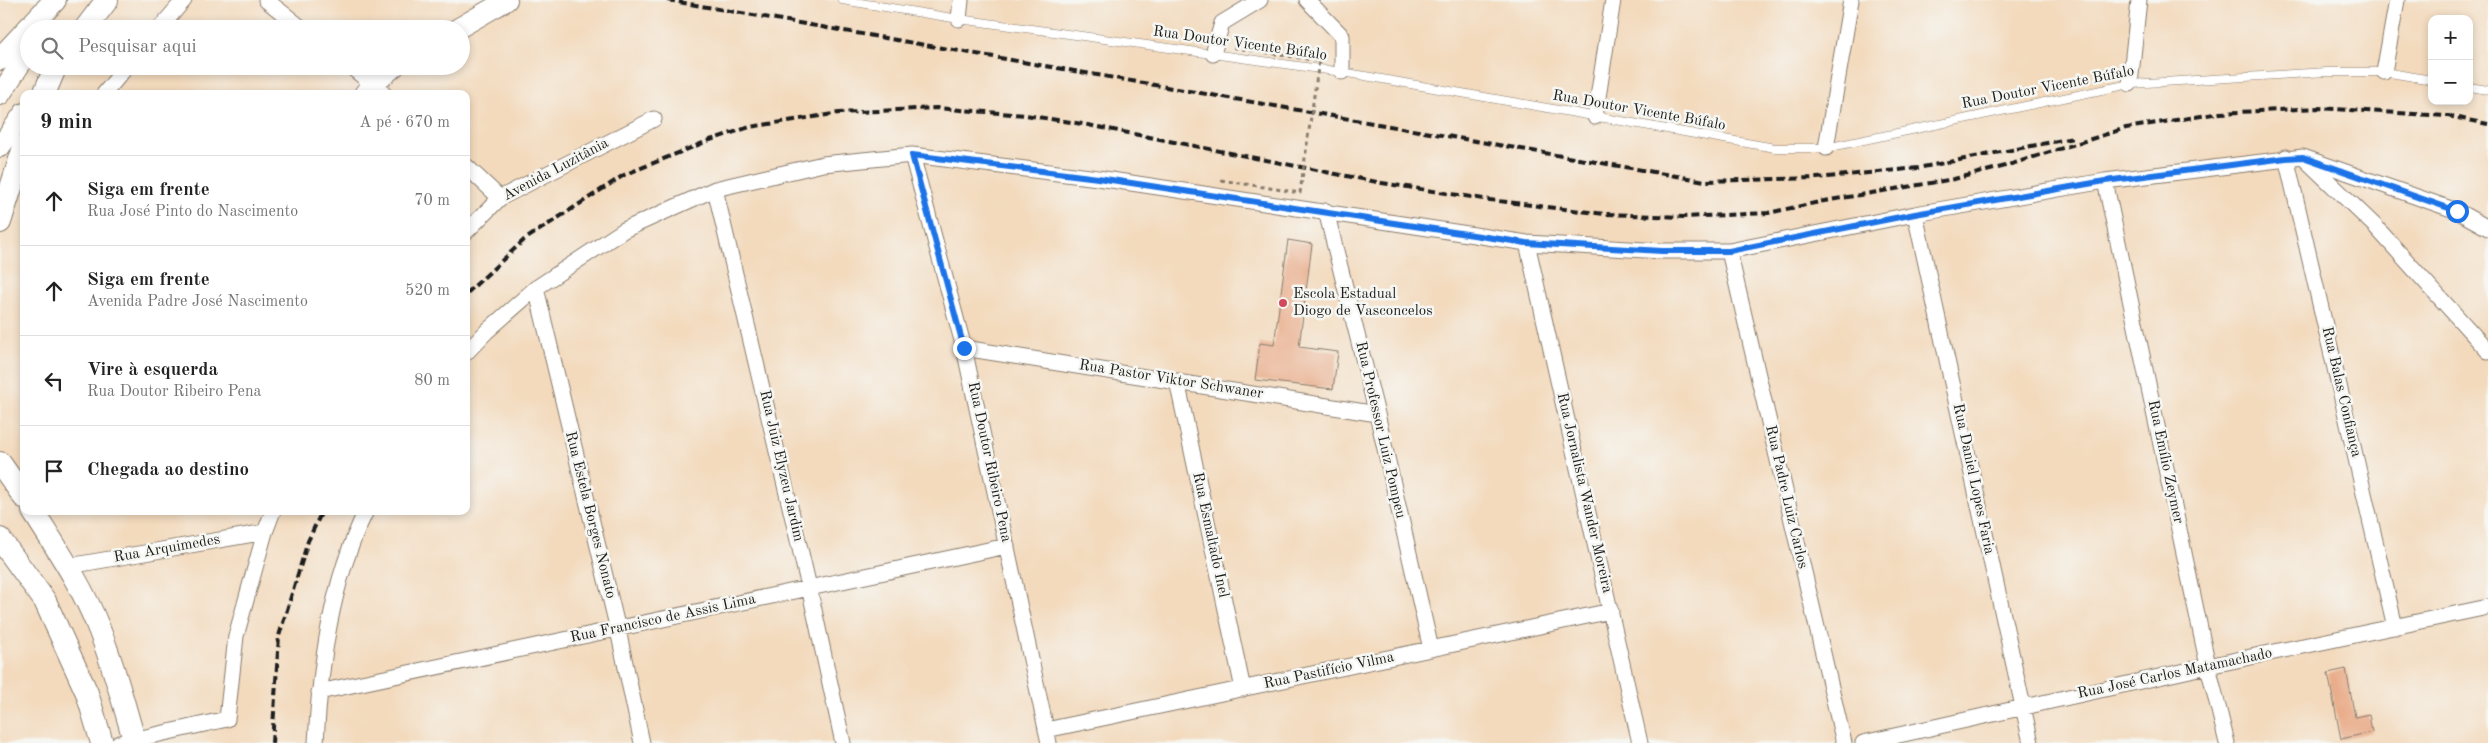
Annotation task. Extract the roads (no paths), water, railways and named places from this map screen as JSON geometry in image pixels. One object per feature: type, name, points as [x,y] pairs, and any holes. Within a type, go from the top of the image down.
[{"type":"main road","points":[[36,20],[55,0]]},
{"type":"main road","points":[[92,20],[107,0]]},
{"type":"main road","points":[[0,59],[20,38]]},
{"type":"main road","points":[[46,90],[52,75]]},
{"type":"main road","points":[[0,222],[20,160]]},
{"type":"main road","points":[[0,463],[20,491]]},
{"type":"main road","points":[[36,515],[68,566],[98,627],[118,680],[129,741]]},
{"type":"main road","points":[[0,539],[45,601],[87,693],[102,743]]},
{"type":"street","points":[[49,20],[62,0]]},
{"type":"street","points":[[167,20],[184,0]]},
{"type":"street","points":[[266,0],[292,20]]},
{"type":"street","points":[[470,21],[507,0]]},
{"type":"street","points":[[959,19],[962,0]]},
{"type":"street","points":[[1213,54],[1222,22],[1260,0]]},
{"type":"street","points":[[1307,0],[1342,36],[1342,72]]},
{"type":"street","points":[[1594,117],[1613,0]]},
{"type":"street","points":[[1826,148],[1850,0]]},
{"type":"street","points":[[2130,84],[2139,0]]},
{"type":"street","points":[[2384,72],[2396,0]]},
{"type":"street","points":[[0,95],[20,65]]},
{"type":"street","points":[[40,90],[51,75]]},
{"type":"street","points":[[107,90],[120,75]]},
{"type":"street","points":[[359,75],[373,90],[387,75]]},
{"type":"street","points":[[0,147],[20,119]]},
{"type":"street","name":"Avenida Luzitânia","points":[[470,228],[500,198],[654,119]]},
{"type":"street","points":[[470,349],[486,331],[536,288],[624,230],[715,189],[823,164],[912,155],[1098,178],[1326,211],[1526,243],[1662,251],[1729,251],[1915,214],[2105,181],[2303,157],[2457,211],[2488,228]]},
{"type":"street","name":"Rua Doutor Ribeiro Pena","points":[[912,155],[964,348],[1048,737]]},
{"type":"street","points":[[2303,157],[2375,226],[2488,351]]},
{"type":"street","name":"Rua Balas Confiança","points":[[2286,158],[2395,627]]},
{"type":"street","points":[[470,170],[500,198]]},
{"type":"street","name":"Rua Emílio Zeymer","points":[[2105,181],[2208,666],[2227,743]]},
{"type":"street","name":"Rua Juiz Elyzeu Jardim","points":[[715,189],[809,587],[843,743]]},
{"type":"street","name":"Rua Professor Luiz Pompeu","points":[[1326,211],[1377,414],[1431,649]]},
{"type":"street","name":"Rua Daniel Lopes Faria","points":[[1915,214],[2031,743]]},
{"type":"street","name":"Rua Jornalista Wander Moreira","points":[[1526,243],[1640,743]]},
{"type":"street","name":"Rua Padre Luiz Carlos","points":[[1729,251],[1844,743]]},
{"type":"street","name":"Rua Estela Borges Nonato","points":[[536,288],[618,630],[642,743]]},
{"type":"street","name":"Rua Pastor Viktor Schwaner","points":[[964,348],[1377,414]]},
{"type":"street","name":"Rua Esmaltado Inel","points":[[1176,381],[1242,689]]},
{"type":"street","points":[[129,741],[227,719],[236,636],[271,515]]},
{"type":"street","points":[[316,743],[319,692],[335,597],[365,515]]},
{"type":"street","name":"Rua Arquimedes","points":[[68,566],[265,532]]},
{"type":"street","name":"Rua Francisco de Assis Lima","points":[[319,692],[1007,546]]},
{"type":"street","name":"Rua José Carlos Matamachado","points":[[1863,743],[2208,666],[2488,607]]},
{"type":"street","name":"Rua Pastifício Vilma","points":[[1048,737],[1242,689],[1611,611]]},
{"type":"lane","name":"Rua Doutor Vicente Búfalo","points":[[842,0],[959,19],[1342,72],[1775,148],[1826,148],[2130,84],[2327,72],[2384,72],[2428,79]]},
{"type":"lane","points":[[2473,88],[2488,90]]},
{"type":"railway","points":[[667,0],[1705,181],[1817,178],[1918,168],[2073,138]]},
{"type":"railway","points":[[470,290],[524,240],[624,175],[710,140],[750,127],[839,113],[936,108],[1025,115],[1083,124],[1382,183],[1490,200],[1605,214],[1683,217],[1768,213],[1824,201],[1954,179],[2002,167],[2126,128],[2220,113],[2318,108],[2448,116],[2488,124]]},
{"type":"railway","points":[[272,743],[279,636],[308,541],[320,515]]},
{"type":"place","name":"Escola Estadual Diogo de Vasconcelos","points":[[1283,303]]}]
